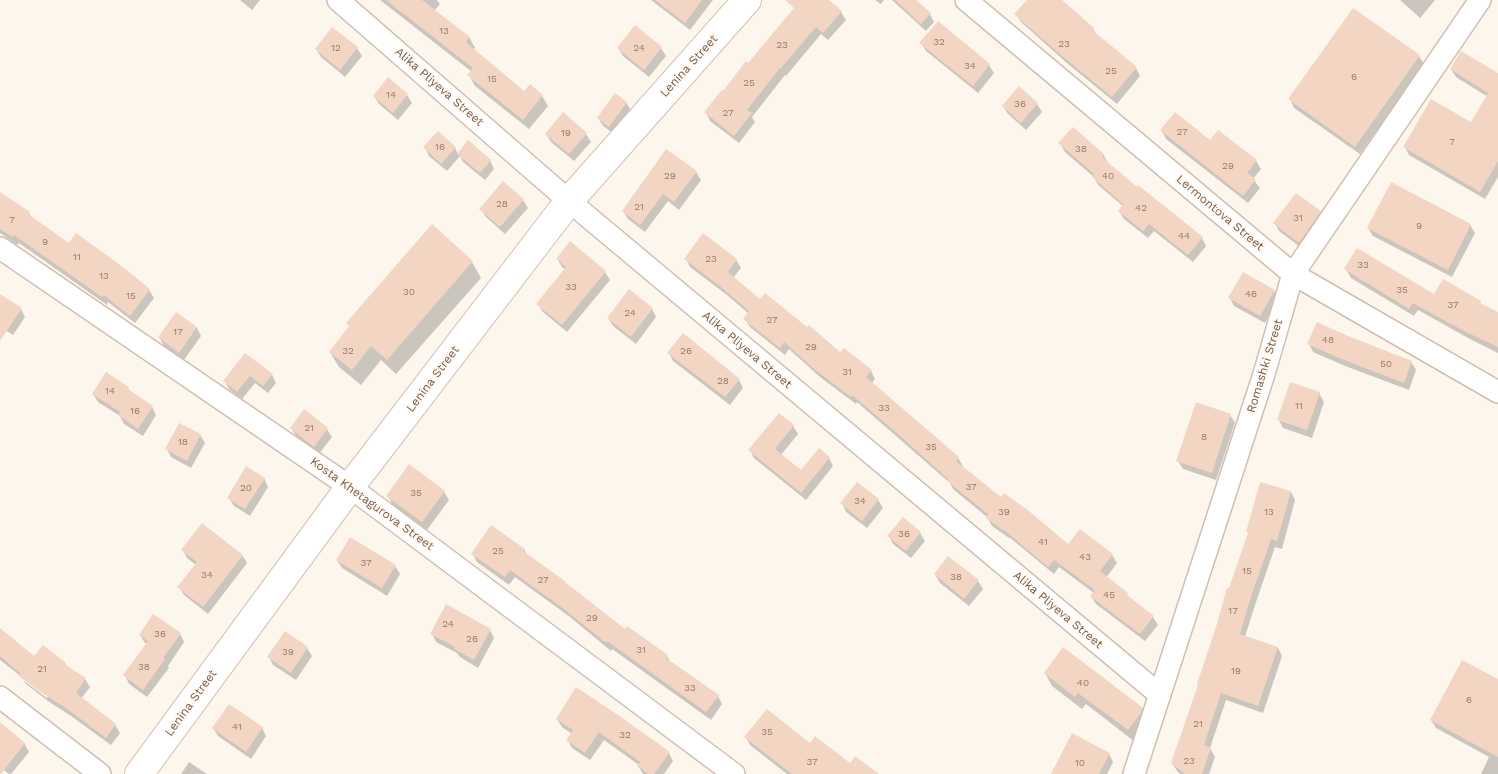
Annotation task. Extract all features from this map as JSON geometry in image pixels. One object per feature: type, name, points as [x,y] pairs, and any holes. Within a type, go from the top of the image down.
[{"type":"street","name":"Alika Pliyeva Street","points":[[338,0],[569,201],[1160,695]]},
{"type":"street","name":"Lenina Street","points":[[139,774],[350,486],[569,201],[747,0]]},
{"type":"street","name":"Lermontova Street","points":[[966,0],[1293,274],[1498,392]]},
{"type":"street","name":"Romashki Street","points":[[1134,774],[1264,374],[1293,274],[1480,0]]},
{"type":"street","name":"Kosta Khetagurova Street","points":[[0,248],[350,486],[734,774]]},
{"type":"street","points":[[0,697],[100,774]]},
{"type":"building","points":[[386,0],[422,0],[470,37],[466,42],[524,91],[530,84],[543,95],[523,120],[467,75],[473,68]]},
{"type":"building","points":[[655,0],[702,0],[685,23]]},
{"type":"building","points":[[785,0],[829,0],[842,11],[823,33],[816,27],[780,68],[747,110],[752,113],[734,136],[704,112],[746,61],[748,63],[794,8]]},
{"type":"building","points":[[895,0],[916,0],[931,13],[921,24]]},
{"type":"building","points":[[1027,0],[1062,0],[1094,28],[1092,30],[1137,67],[1112,97],[1014,14]]},
{"type":"building","points":[[1353,8],[1420,55],[1355,147],[1288,99]]},
{"type":"building","points":[[938,21],[990,64],[973,86],[919,43]]},
{"type":"building","points":[[635,25],[662,47],[644,70],[617,48]]},
{"type":"building","points":[[332,27],[358,47],[340,70],[315,49]]},
{"type":"building","points":[[1461,51],[1498,73],[1498,161],[1480,192],[1403,147],[1431,99],[1471,122],[1488,93],[1450,69]]},
{"type":"building","points":[[388,77],[408,94],[393,113],[373,96]]},
{"type":"building","points":[[1019,86],[1038,103],[1021,123],[1002,106]]},
{"type":"building","points":[[615,93],[627,102],[609,127],[597,118]]},
{"type":"building","points":[[563,112],[587,133],[569,154],[545,134]]},
{"type":"building","points":[[1175,112],[1210,140],[1218,130],[1257,160],[1247,173],[1256,179],[1243,196],[1160,130]]},
{"type":"building","points":[[1073,127],[1104,154],[1102,157],[1137,187],[1138,185],[1203,237],[1188,255],[1149,224],[1143,231],[1118,211],[1123,204],[1092,177],[1094,174],[1058,143]]},
{"type":"building","points":[[438,131],[456,147],[441,164],[423,147]]},
{"type":"building","points":[[468,140],[491,160],[480,173],[457,154]]},
{"type":"building","points":[[666,149],[697,171],[674,202],[663,194],[640,225],[622,211]]},
{"type":"building","points":[[503,181],[524,199],[500,227],[479,209]]},
{"type":"building","points":[[1391,182],[1471,224],[1448,270],[1367,228]]},
{"type":"building","points":[[0,192],[30,212],[28,214],[69,243],[76,233],[150,289],[130,316],[104,295],[102,297],[14,235],[12,237],[0,229]]},
{"type":"building","points":[[1296,193],[1321,211],[1299,243],[1273,223]]},
{"type":"building","points":[[432,224],[473,261],[387,360],[371,346],[352,370],[329,352],[349,326],[346,323]]},
{"type":"building","points":[[703,233],[737,259],[728,272],[760,299],[765,293],[807,327],[809,325],[840,352],[844,348],[872,370],[866,377],[959,457],[956,461],[1001,497],[1004,493],[1029,511],[1068,544],[1080,529],[1113,554],[1100,571],[1154,616],[1140,634],[1090,596],[1095,590],[1054,560],[1048,567],[1004,530],[986,518],[988,514],[947,481],[948,479],[852,395],[851,397],[814,369],[784,342],[780,348],[743,319],[749,311],[684,259]]},
{"type":"building","points":[[570,241],[606,271],[562,325],[536,304],[566,267],[556,259]]},
{"type":"building","points":[[1357,248],[1434,294],[1443,279],[1481,301],[1480,303],[1498,312],[1498,347],[1413,303],[1409,309],[1344,269]]},
{"type":"building","points":[[1243,272],[1275,290],[1260,316],[1228,298]]},
{"type":"building","points":[[629,289],[653,308],[631,337],[607,318]]},
{"type":"building","points":[[0,294],[22,308],[0,341]]},
{"type":"building","points":[[176,312],[197,327],[179,353],[158,337]]},
{"type":"building","points":[[1317,322],[1412,361],[1404,383],[1307,344]]},
{"type":"building","points":[[683,333],[740,379],[725,397],[667,353]]},
{"type":"building","points":[[245,353],[273,374],[263,386],[250,376],[237,392],[223,381]]},
{"type":"building","points":[[106,372],[153,406],[138,429],[118,415],[120,412],[92,394]]},
{"type":"building","points":[[1290,382],[1320,392],[1307,430],[1277,420]]},
{"type":"building","points":[[1196,402],[1231,414],[1212,473],[1176,461]]},
{"type":"building","points":[[304,409],[328,428],[314,447],[290,428]]},
{"type":"building","points":[[779,413],[794,425],[775,449],[801,470],[819,448],[830,457],[801,493],[748,450]]},
{"type":"building","points":[[179,423],[201,434],[187,461],[165,449]]},
{"type":"building","points":[[409,464],[445,491],[422,522],[386,496]]},
{"type":"building","points":[[246,466],[265,478],[245,509],[227,498]]},
{"type":"building","points":[[857,482],[879,499],[862,521],[840,503]]},
{"type":"building","points":[[1260,482],[1291,491],[1277,541],[1271,539],[1240,634],[1278,647],[1258,706],[1221,693],[1204,745],[1211,748],[1202,774],[1185,774],[1171,763],[1198,685],[1227,588],[1229,588],[1248,533],[1246,532]]},
{"type":"building","points":[[903,517],[921,532],[906,551],[887,536]]},
{"type":"building","points":[[202,523],[243,555],[203,607],[177,587],[197,562],[181,550]]},
{"type":"building","points":[[491,525],[525,549],[523,551],[565,581],[625,629],[627,626],[668,655],[666,658],[719,695],[706,712],[607,641],[606,643],[564,609],[510,570],[505,577],[471,554]]},
{"type":"building","points":[[350,537],[396,565],[382,588],[336,560]]},
{"type":"building","points":[[948,556],[979,580],[964,599],[934,574]]},
{"type":"building","points":[[446,604],[491,629],[474,660],[454,649],[455,647],[430,634]]},
{"type":"building","points":[[153,614],[181,633],[143,690],[123,675],[148,641],[139,635]]},
{"type":"building","points":[[0,628],[34,656],[43,645],[65,662],[64,664],[86,678],[76,693],[116,724],[106,738],[19,676],[21,674],[0,656]]},
{"type":"building","points":[[285,631],[308,647],[291,673],[267,657]]},
{"type":"building","points":[[1063,647],[1142,707],[1141,713],[1128,730],[1078,693],[1075,697],[1044,673]]},
{"type":"building","points":[[1462,660],[1498,679],[1498,757],[1430,720]]},
{"type":"building","points":[[576,687],[670,752],[654,774],[648,774],[637,766],[640,762],[599,732],[585,753],[566,740],[573,730],[556,719]]},
{"type":"building","points":[[229,704],[263,727],[246,752],[212,728]]},
{"type":"building","points":[[767,709],[810,743],[815,736],[850,763],[855,756],[879,774],[792,774],[744,737]]},
{"type":"building","points":[[0,722],[25,743],[1,774],[0,774]]},
{"type":"building","points":[[1072,733],[1110,753],[1099,774],[1051,774]]}]
